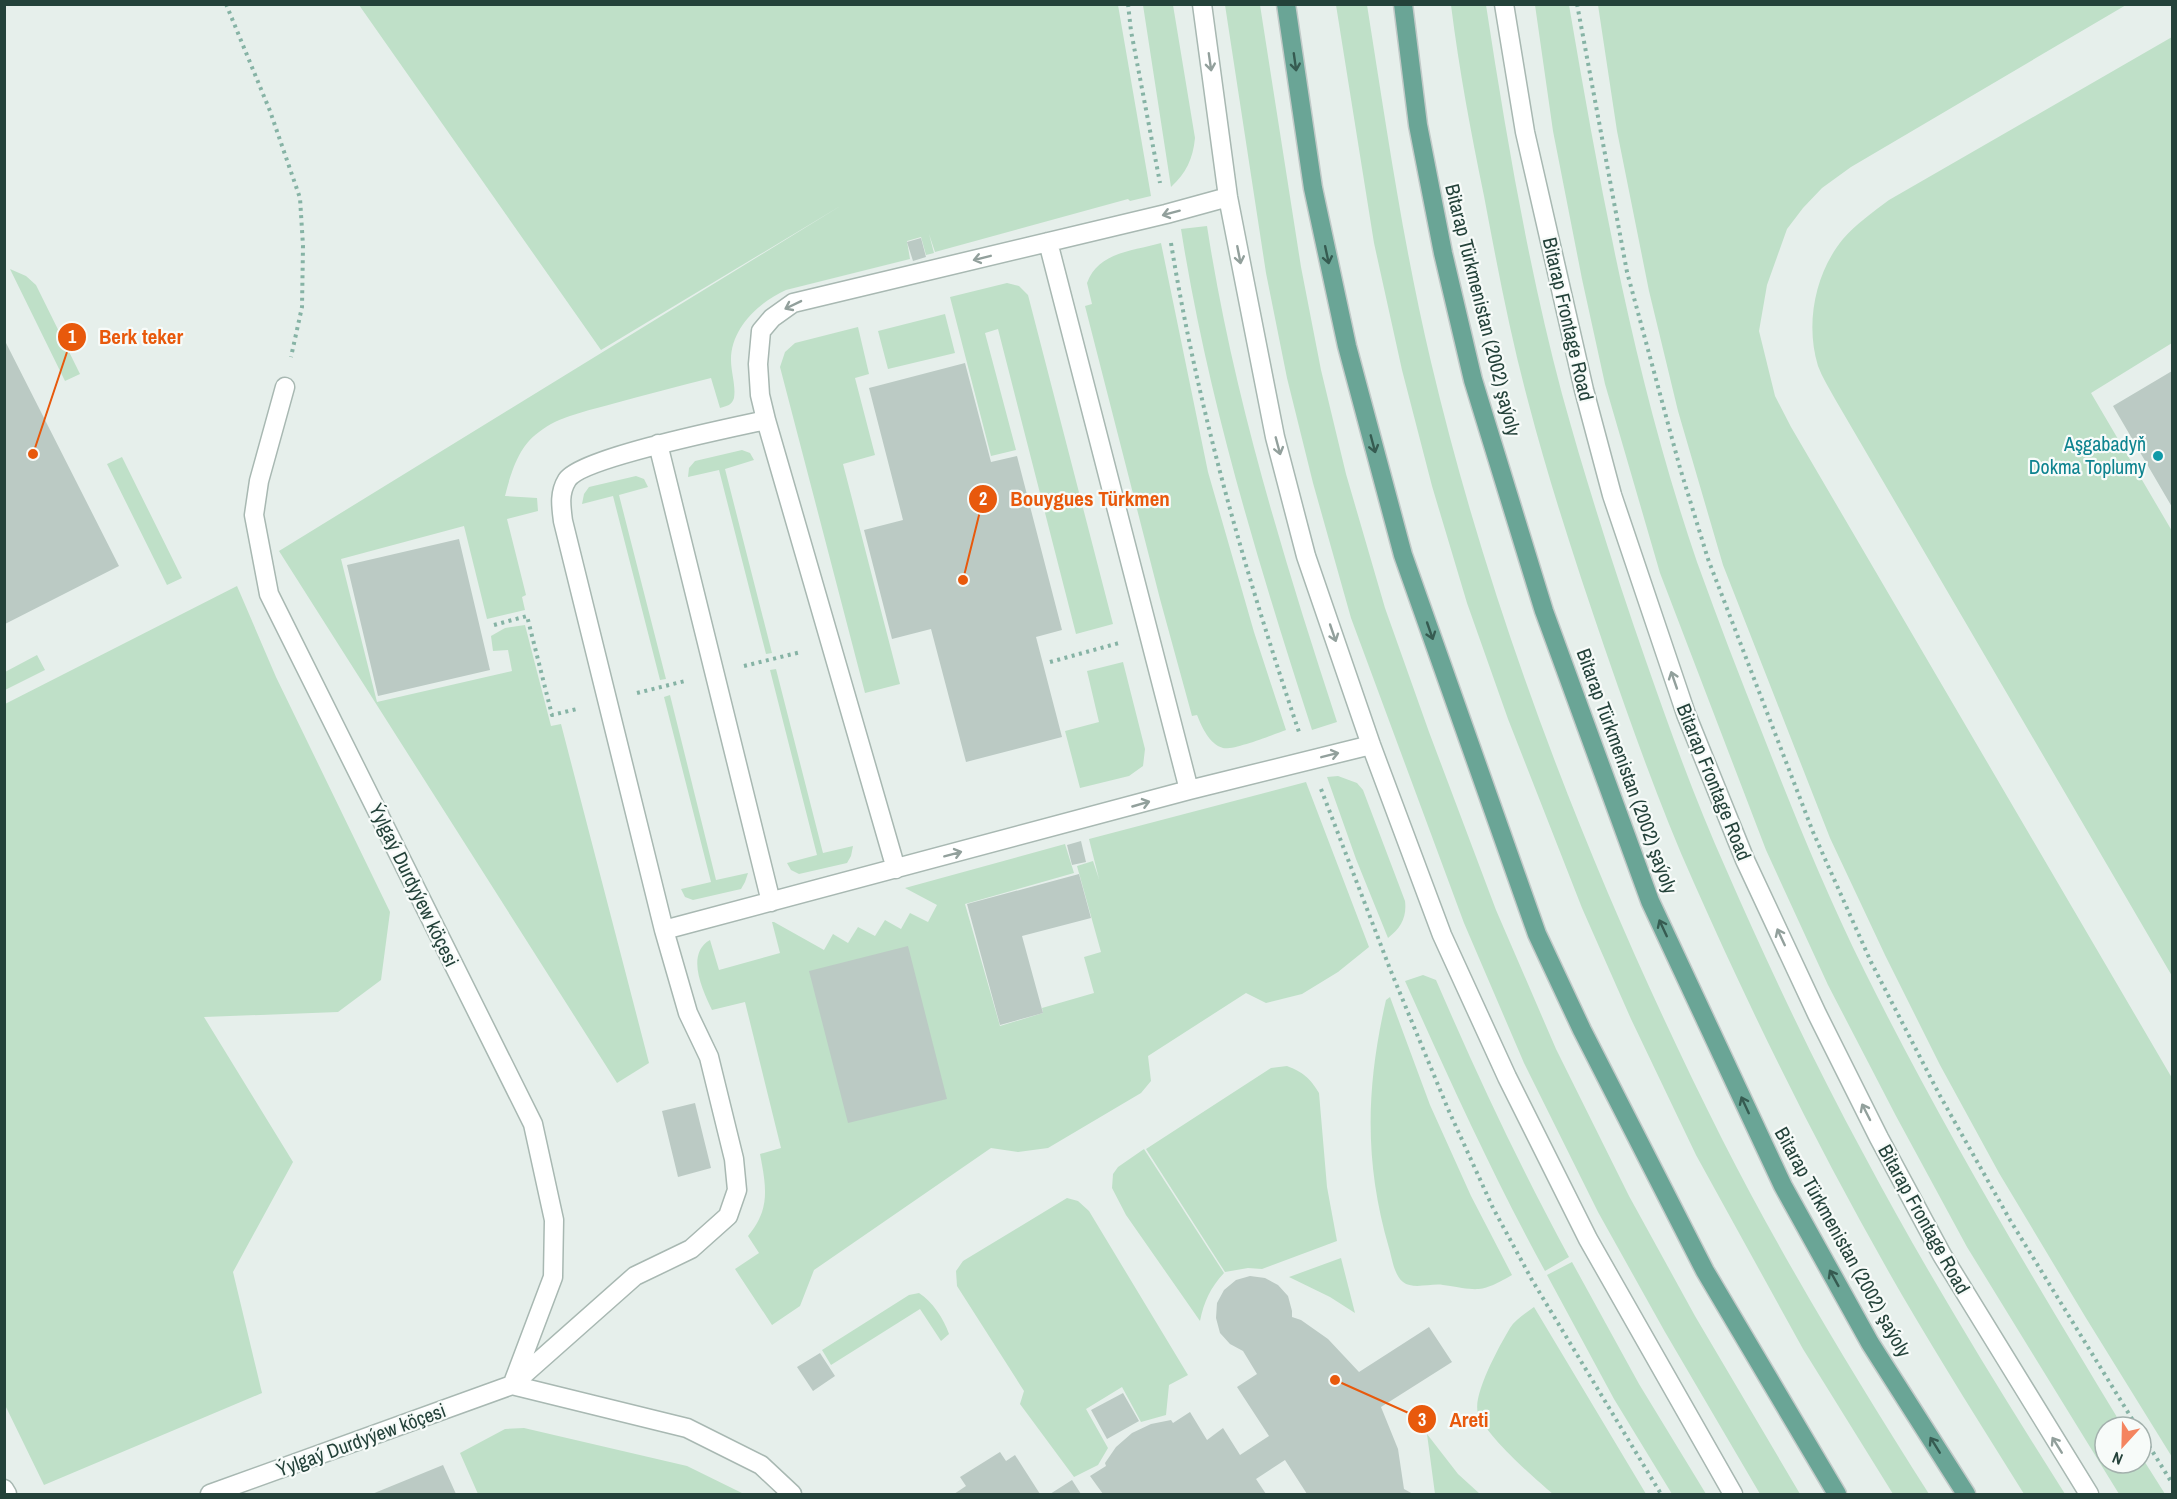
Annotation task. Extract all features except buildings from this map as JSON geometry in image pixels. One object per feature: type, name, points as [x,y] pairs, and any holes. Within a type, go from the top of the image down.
[{"type":"main road","points":[[1286,4],[1316,200],[1347,346],[1397,533],[1537,934],[1582,1030],[1705,1271],[1838,1494]]},
{"type":"main road","name":"Bitarap Türkmenistan (2002) şaýoly","points":[[1403,4],[1418,125],[1443,253],[1473,380],[1544,612],[1646,890],[1783,1186],[1870,1343],[1966,1494]]},
{"type":"street","points":[[1202,4],[1228,197],[1275,437],[1306,556],[1371,745],[1442,935],[1507,1077],[1588,1239],[1733,1494]]},
{"type":"street","name":"Bitarap Frontage Road","points":[[1504,4],[1525,132],[1584,390],[1612,495],[1686,714],[1745,860],[1817,1014],[1879,1138],[1942,1255],[2089,1494]]},
{"type":"street","points":[[896,869],[766,420],[760,395],[758,364],[761,331],[772,318],[793,303],[1166,214],[1228,197]]},
{"type":"street","points":[[1048,242],[1189,790]]},
{"type":"street","name":"Ýylgaý Durdyýew köçesi","points":[[210,1494],[512,1385],[552,1277],[554,1220],[533,1124],[269,594],[254,515],[259,481],[285,387]]},
{"type":"street","points":[[512,1385],[635,1276],[691,1249],[728,1216],[737,1190],[734,1159],[709,1057],[688,1013],[664,930],[562,521],[561,496],[568,478],[581,470],[658,444],[766,420]]},
{"type":"street","points":[[658,444],[771,902]]},
{"type":"street","points":[[664,930],[1189,790],[1371,745]]},
{"type":"street","points":[[512,1385],[687,1428],[761,1465],[792,1494]]},
{"type":"street","points":[[4,1488],[7,1494]]},
{"type":"path","points":[[226,4],[270,111],[300,198],[303,246],[302,307],[285,387]]},
{"type":"path","points":[[1577,4],[1627,272],[1680,468],[1708,559],[1809,821],[1871,962],[1939,1094],[2010,1220],[2130,1415]]},
{"type":"path","points":[[494,625],[527,615],[552,715],[831,645]]},
{"type":"path","points":[[1050,662],[1115,644]]},
{"type":"path","points":[[2153,1452],[2172,1483]]},
{"type":"green space","points":[[359,5],[1118,5],[1151,196],[1130,201],[1128,199],[935,252],[929,234],[934,253],[926,255],[921,237],[907,241],[910,259],[786,290],[757,309],[741,327],[736,337],[731,360],[734,393],[729,405],[720,408],[711,378],[584,412],[547,426],[532,438],[521,453],[505,496],[537,498],[538,511],[507,519],[526,595],[522,597],[525,610],[487,619],[464,526],[341,559],[377,702],[512,671],[508,650],[493,651],[491,636],[505,628],[525,625],[551,726],[561,724],[649,1063],[617,1083],[279,551],[842,205],[601,350]]},
{"type":"green space","points":[[1143,5],[1173,5],[1195,138],[1193,153],[1188,165],[1171,187]]},
{"type":"green space","points":[[1225,5],[1260,5],[1301,267],[1321,370],[1346,474],[1385,608],[1496,910],[1556,1049],[1629,1196],[1695,1316],[1800,1494],[1760,1494],[1598,1212],[1524,1063],[1464,923],[1351,618],[1313,483],[1287,378],[1266,273]]},
{"type":"green space","points":[[1336,5],[1367,5],[1412,273],[1431,362],[1457,462],[1518,661],[1592,856],[1677,1046],[1746,1185],[1821,1319],[1929,1494],[1893,1494],[1803,1349],[1696,1155],[1631,1019],[1582,908],[1508,719],[1467,603],[1432,486],[1402,370],[1374,243]]},
{"type":"green space","points":[[1451,5],[1486,5],[1519,200],[1562,394],[1624,597],[1665,716],[1704,818],[1775,977],[1844,1118],[1936,1283],[2065,1494],[2024,1494],[1917,1320],[1873,1245],[1792,1092],[1694,883],[1670,825],[1636,737],[1584,587],[1528,401],[1504,299],[1474,149]]},
{"type":"green space","points":[[1535,5],[1569,5],[1607,216],[1655,425],[1697,562],[1746,692],[1811,853],[1864,970],[1894,1029],[1956,1144],[2116,1415],[2093,1415],[2093,1452],[1967,1247],[1828,985],[1766,850],[1660,573],[1605,384],[1553,131]]},
{"type":"green space","points":[[1598,5],[2126,5],[1851,167],[1822,188],[1787,229],[1767,285],[1759,331],[1775,396],[1791,427],[2172,1078],[2172,1457],[2153,1426],[2153,1415],[2146,1415],[1999,1173],[1940,1065],[1830,838],[1723,565],[1678,411],[1649,291],[1617,131]]},
{"type":"green space","points":[[2172,37],[2172,343],[2091,393],[2172,531],[2172,976],[1828,387],[1818,366],[1812,333],[1815,300],[1825,267],[1843,239],[1865,218],[1889,200]]},
{"type":"green space","points":[[1207,226],[1231,352],[1262,477],[1337,722],[1312,730],[1254,544],[1205,356],[1181,229]]},
{"type":"green space","points":[[1161,243],[1208,472],[1254,632],[1286,730],[1254,742],[1228,748],[1214,743],[1197,715],[1192,716],[1085,306],[1092,304],[1087,283],[1099,265],[1118,254]]},
{"type":"green space","points":[[10,269],[26,276],[36,285],[80,374],[65,381]]},
{"type":"green space","points":[[1007,283],[1019,286],[1028,295],[1113,624],[1076,634],[998,329],[985,333],[1016,450],[991,456],[950,297]]},
{"type":"green space","points":[[945,314],[955,353],[888,369],[878,331]]},
{"type":"green space","points":[[858,327],[869,374],[855,378],[875,455],[843,464],[900,684],[865,693],[780,367],[785,352],[795,343]]},
{"type":"green space","points":[[742,450],[750,453],[754,460],[725,469],[772,653],[766,654],[719,470],[688,477],[689,468],[695,461]]},
{"type":"green space","points":[[122,457],[182,578],[167,585],[107,464]]},
{"type":"green space","points":[[636,476],[644,479],[648,487],[619,495],[666,679],[660,680],[613,496],[582,504],[584,494],[589,487]]},
{"type":"green space","points":[[237,586],[276,677],[390,912],[381,980],[338,1012],[204,1017],[293,1162],[233,1272],[262,1393],[44,1485],[5,1405],[5,704]]},
{"type":"green space","points":[[37,655],[45,670],[5,690],[5,672]]},
{"type":"green space","points":[[1123,662],[1145,749],[1143,766],[1129,776],[1080,788],[1065,731],[1099,722],[1087,671]]},
{"type":"green space","points":[[776,669],[823,853],[853,846],[847,863],[799,874],[791,870],[787,863],[817,855],[770,670]]},
{"type":"green space","points":[[670,695],[716,880],[748,873],[741,889],[693,900],[685,897],[681,889],[711,882],[664,697]]},
{"type":"green space","points":[[1338,776],[1357,783],[1363,790],[1405,901],[1402,922],[1388,938],[1356,859],[1327,777]]},
{"type":"green space","points":[[1306,782],[1369,947],[1338,972],[1302,994],[1266,1003],[1246,993],[1148,1056],[1151,1081],[1141,1093],[1048,1148],[1018,1152],[991,1148],[814,1270],[800,1306],[772,1325],[735,1269],[759,1253],[748,1236],[760,1216],[765,1197],[760,1154],[781,1148],[745,1002],[712,1010],[698,973],[698,954],[703,946],[710,940],[719,970],[780,953],[772,922],[824,950],[833,934],[848,943],[858,927],[875,936],[885,920],[901,929],[910,913],[928,922],[937,905],[905,888],[1065,844],[1074,873],[965,904],[1000,1026],[1043,1013],[1042,1008],[1094,993],[1084,957],[1101,952],[1077,866],[1093,861],[1099,879],[1089,839]]},
{"type":"green space","points":[[1423,975],[1436,980],[1533,1189],[1569,1257],[1545,1271],[1489,1163],[1405,981]]},
{"type":"green space","points":[[1390,997],[1430,1105],[1471,1196],[1512,1275],[1485,1288],[1412,1286],[1400,1279],[1394,1266],[1375,1185],[1371,1124],[1379,1032],[1386,1000]]},
{"type":"green space","points":[[1287,1066],[1306,1076],[1319,1093],[1327,1187],[1337,1241],[1262,1269],[1248,1268],[1225,1272],[1146,1149],[1271,1068]]},
{"type":"green space","points":[[1144,1149],[1224,1273],[1208,1296],[1200,1321],[1126,1215],[1112,1188],[1113,1174],[1118,1167]]},
{"type":"green space","points":[[1067,1198],[1078,1201],[1089,1211],[1188,1375],[1169,1385],[1166,1415],[1141,1422],[1122,1387],[1086,1409],[1108,1448],[1098,1465],[1074,1477],[1020,1404],[1024,1391],[957,1286],[956,1271],[963,1261]]},
{"type":"green space","points":[[1341,1258],[1355,1313],[1330,1297],[1289,1277]]},
{"type":"green space","points":[[1572,1262],[1639,1384],[1706,1494],[1672,1494],[1614,1399],[1547,1275]]},
{"type":"green space","points":[[919,1293],[933,1306],[947,1328],[949,1334],[941,1341],[920,1309],[831,1365],[822,1350],[909,1295]]},
{"type":"green space","points":[[1534,1307],[1646,1494],[1553,1494],[1511,1456],[1482,1422],[1477,1405],[1488,1370],[1512,1325]]},
{"type":"green space","points":[[524,1428],[687,1466],[744,1494],[478,1494],[460,1453],[505,1429]]},
{"type":"green space","points":[[1427,1434],[1458,1474],[1480,1494],[1435,1494]]},
{"type":"green space","points":[[2107,1475],[2153,1475],[2165,1494],[2119,1494]]},
{"type":"place","name":"Berk teker","points":[[33,454]]},
{"type":"place","name":"Aşgabadyň Dokma Toplumy","points":[[2158,456]]},
{"type":"place","name":"Bouygues Türkmen","points":[[963,580]]},
{"type":"place","name":"Areti","points":[[1335,1380]]}]
